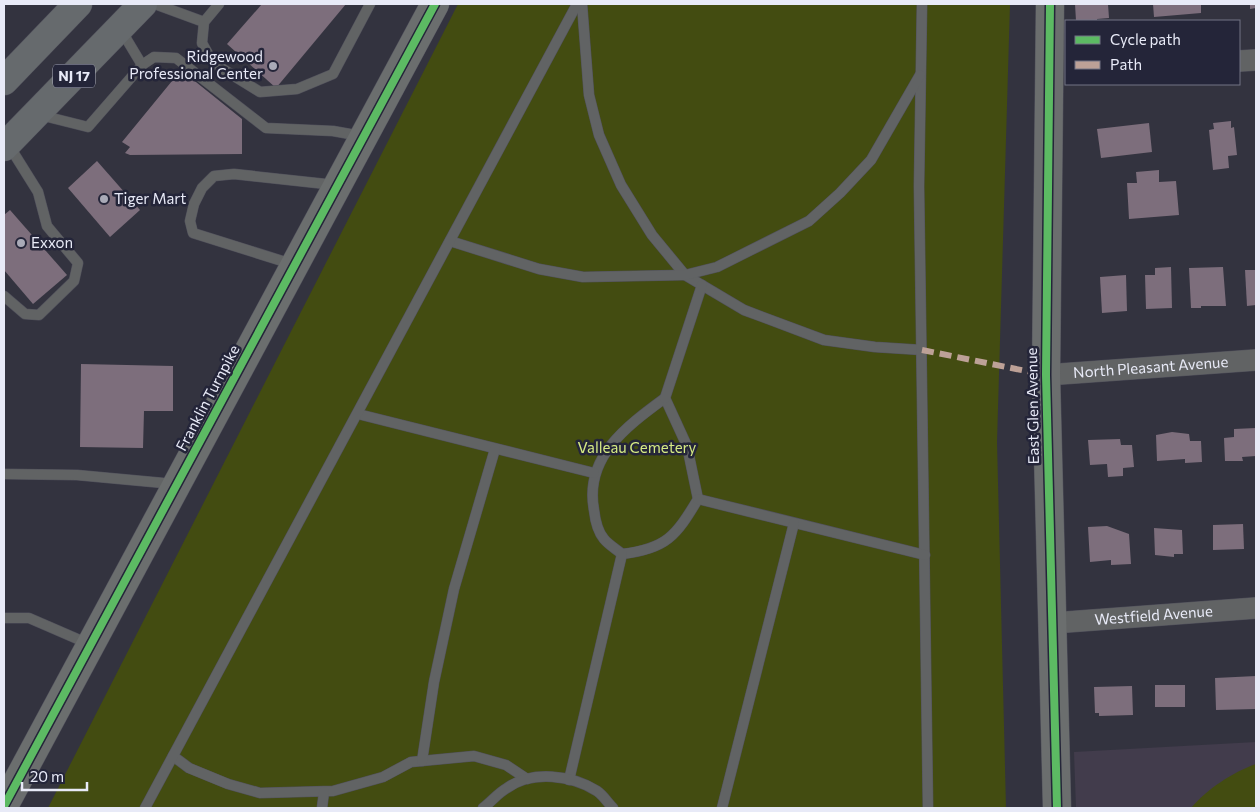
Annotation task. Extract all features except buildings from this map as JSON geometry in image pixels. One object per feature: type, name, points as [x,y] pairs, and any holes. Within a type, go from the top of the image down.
[{"type":"highway","points":[[4,81],[78,4]]},
{"type":"highway","name":"NJ 17","points":[[6,145],[143,4]]},
{"type":"street","name":"Franklin Turnpike","points":[[4,806],[435,4]]},
{"type":"street","name":"East Glen Avenue","points":[[1050,4],[1058,73],[1046,375],[1057,808]]},
{"type":"street","points":[[1240,61],[1256,60]]},
{"type":"street","name":"North Pleasant Avenue","points":[[1046,375],[1256,360]]},
{"type":"street","name":"Westfield Avenue","points":[[1052,623],[1256,608]]},
{"type":"lane","points":[[155,4],[204,22]]},
{"type":"lane","points":[[219,4],[204,22],[202,43],[213,63],[260,92],[297,89],[333,74],[370,4]]},
{"type":"lane","points":[[145,808],[577,4]]},
{"type":"lane","points":[[582,4],[589,96],[599,135],[621,185],[652,235],[685,275],[744,310],[824,340],[875,347],[922,350]]},
{"type":"lane","points":[[922,4],[919,186],[928,808]]},
{"type":"lane","points":[[120,28],[142,66]]},
{"type":"lane","points":[[37,114],[88,127],[142,66],[154,58],[176,58],[266,128],[333,131],[364,136]]},
{"type":"lane","points":[[450,241],[540,269],[584,277],[685,275],[717,267],[810,221],[840,193],[870,160],[921,72]]},
{"type":"lane","points":[[4,296],[25,314],[38,315],[74,281],[78,263],[47,226],[38,192],[6,145]]},
{"type":"lane","points":[[295,266],[193,233],[190,221],[202,188],[214,176],[234,174],[338,186]]},
{"type":"lane","points":[[665,398],[687,446],[698,499],[670,539],[644,551],[622,554],[603,538],[595,518],[592,498],[594,472],[612,443],[640,416],[665,398],[702,285]]},
{"type":"lane","points":[[358,414],[594,472]]},
{"type":"lane","points":[[422,761],[434,682],[454,590],[495,449]]},
{"type":"lane","points":[[4,474],[77,475],[177,484]]},
{"type":"lane","points":[[698,499],[925,555]]},
{"type":"lane","points":[[722,808],[794,523]]},
{"type":"lane","points":[[568,780],[622,554]]},
{"type":"lane","points":[[4,618],[29,618],[90,644]]},
{"type":"lane","points":[[173,756],[189,768],[260,793],[324,792],[383,777],[411,762],[474,756],[506,765],[527,779]]},
{"type":"lane","points":[[483,808],[508,787],[527,779],[551,776],[580,782],[598,792],[613,808]]},
{"type":"lane","points":[[322,808],[324,792]]},
{"type":"shaded area","points":[[1256,742],[1256,808],[1076,808],[1074,752]]},
{"type":"green space","name":"Valleau Cemetery","points":[[458,4],[1010,4],[997,442],[1006,808],[48,808]]},
{"type":"green space","points":[[1256,764],[1256,808],[1191,808],[1221,782]]},
{"type":"marked path","points":[[922,350],[1046,375]]},
{"type":"cycle path","points":[[4,806],[435,4]]},
{"type":"cycle path","points":[[1050,4],[1046,375],[1057,808]]},
{"type":"place","name":"Ridgewood Professional Center","points":[[273,66]]},
{"type":"place","name":"Tiger Mart","points":[[104,199]]},
{"type":"place","name":"Exxon","points":[[21,243]]}]
